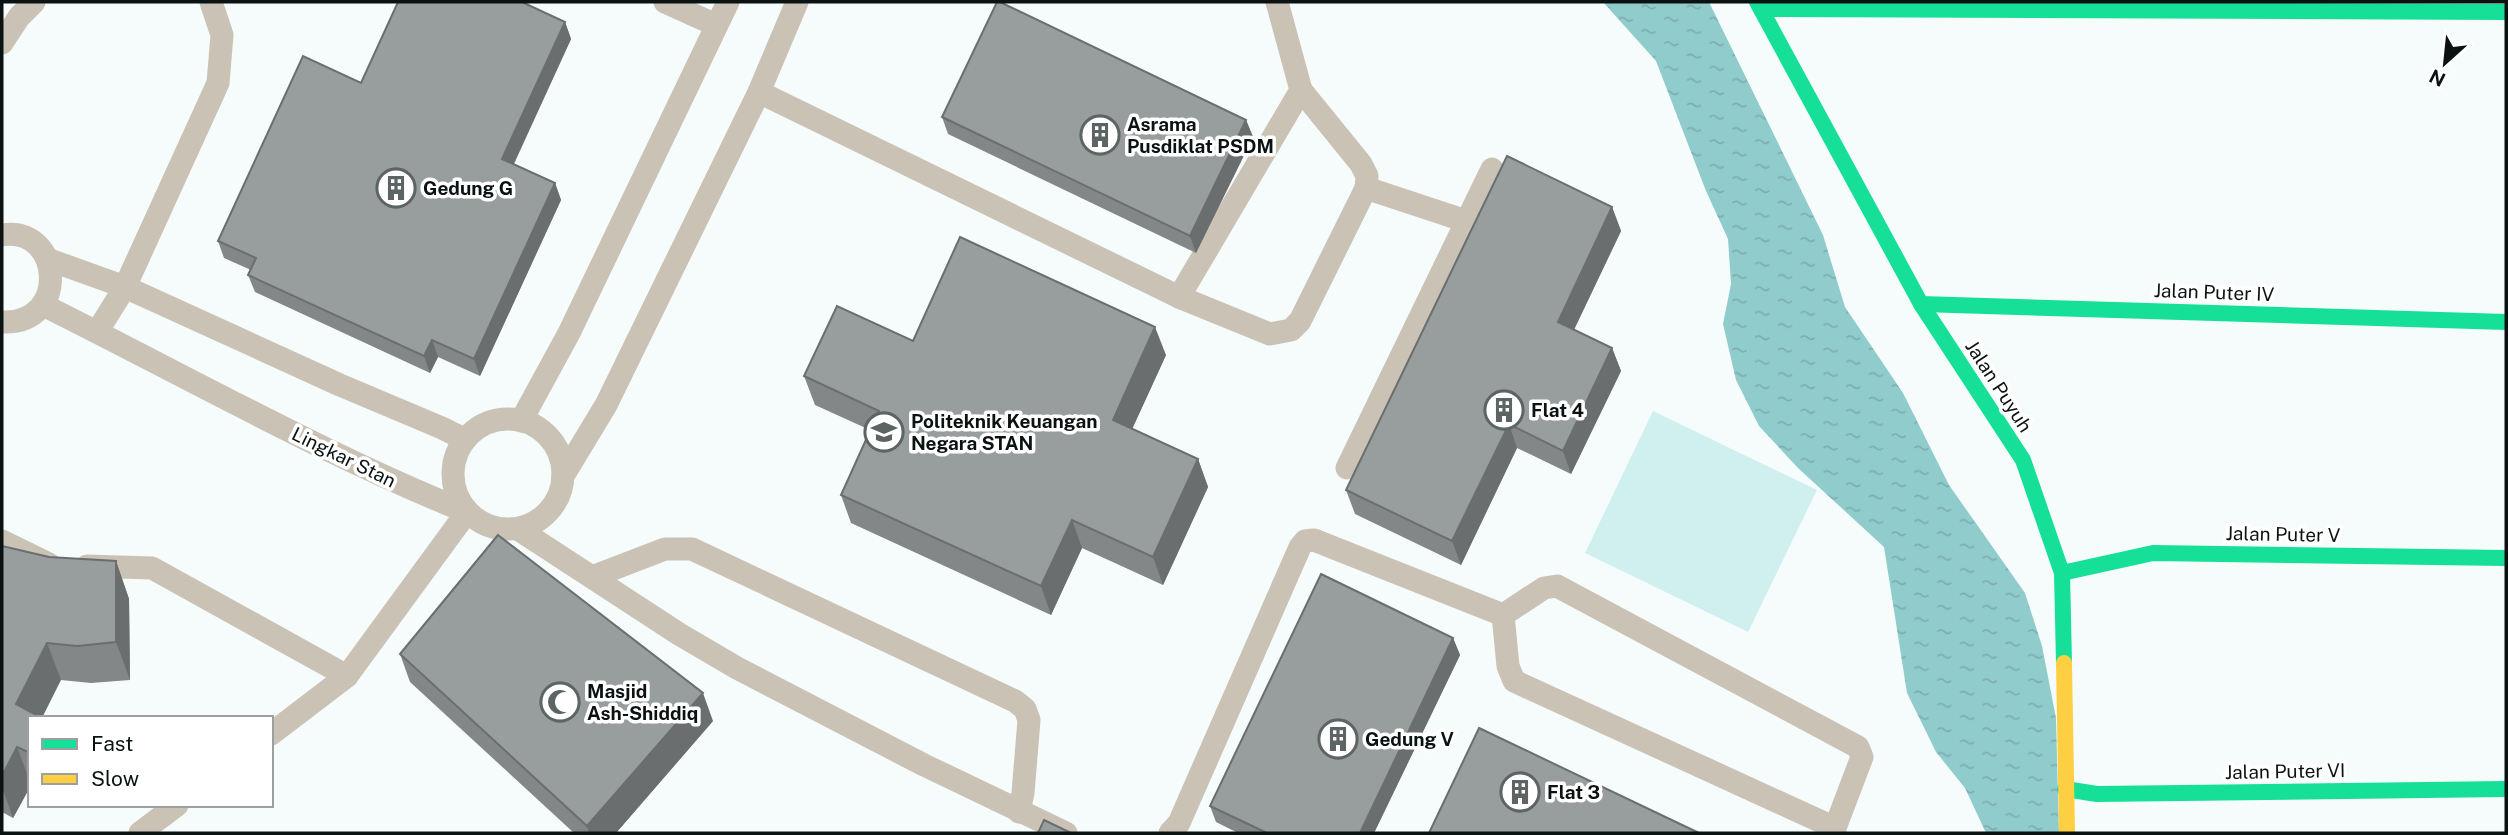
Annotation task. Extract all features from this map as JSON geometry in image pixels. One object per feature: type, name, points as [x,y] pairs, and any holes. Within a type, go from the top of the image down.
[{"type":"street","points":[[1759,5],[2506,12]]},
{"type":"street","name":"Jalan Puyuh","points":[[1759,5],[1921,304],[2022,460],[2062,573],[2067,833]]},
{"type":"street","name":"Jalan Puter IV","points":[[1921,304],[2506,322]]},
{"type":"street","name":"Jalan Puter V","points":[[2062,573],[2153,553],[2506,558]]},
{"type":"street","name":"Jalan Puter VI","points":[[2065,789],[2097,794],[2506,789]]},
{"type":"lane","points":[[3,41],[34,2]]},
{"type":"lane","points":[[97,332],[125,287],[218,83],[222,35],[211,2]]},
{"type":"lane","points":[[665,2],[716,25]]},
{"type":"lane","points":[[521,421],[569,333],[728,2]]},
{"type":"lane","points":[[563,476],[559,452],[543,432],[521,421],[500,419],[480,426],[464,439],[453,463],[454,489],[467,512],[491,527],[518,529],[541,520],[557,500],[563,476],[606,405],[759,92],[797,2]]},
{"type":"lane","points":[[759,92],[1179,297],[1270,334],[1291,330],[1300,321],[1366,188],[1367,176],[1361,164],[1301,90],[1278,2]]},
{"type":"lane","points":[[1179,297],[1301,90]]},
{"type":"lane","points":[[1347,468],[1492,169]]},
{"type":"lane","points":[[1366,188],[1466,221]]},
{"type":"lane","points":[[2,235],[25,237],[38,246],[47,259],[52,275],[50,290],[43,305],[32,315],[19,321],[2,322]]},
{"type":"lane","points":[[47,259],[125,287],[464,439]]},
{"type":"lane","name":"Lingkar Stan","points":[[43,305],[320,446],[407,488],[467,512]]},
{"type":"lane","points":[[273,732],[347,676],[467,512]]},
{"type":"lane","points":[[518,529],[679,634],[737,668],[1057,831]]},
{"type":"lane","points":[[1170,833],[1179,823],[1300,547],[1305,541],[1314,540],[1503,615]]},
{"type":"lane","points":[[2,541],[52,565],[152,568],[347,676]]},
{"type":"lane","points":[[592,577],[665,549],[692,549],[1015,701],[1024,709],[1029,720],[1019,812]]},
{"type":"lane","points":[[1556,586],[1858,747],[1862,757],[1835,831],[1514,681],[1508,666],[1503,615],[1544,588],[1556,586]]},
{"type":"lane","points":[[140,833],[174,807]]},
{"type":"shaded area","points":[[1653,411],[1817,490],[1748,632],[1585,553]]},
{"type":"water","points":[[1603,2],[1709,2],[1823,235],[1845,307],[1903,393],[1949,485],[2025,593],[2042,646],[2056,718],[2059,833],[1986,833],[1965,788],[1936,752],[1907,693],[1884,547],[1798,468],[1759,426],[1736,380],[1723,324],[1731,284],[1728,239],[1706,191],[1656,61]]},
{"type":"building","name":"Gedung G","points":[[398,2],[522,2],[565,22],[502,159],[555,183],[474,359],[432,340],[424,356],[248,275],[256,258],[218,241],[303,56],[361,83]]},
{"type":"building","name":"Asrama Pusdiklat PSDM","points":[[997,2],[1246,120],[1190,236],[942,117]]},
{"type":"building","name":"Flat 4","points":[[1507,156],[1612,207],[1558,322],[1612,348],[1563,451],[1509,424],[1452,541],[1346,490]]},
{"type":"building","points":[[960,237],[1155,327],[1113,420],[1198,459],[1153,557],[1072,520],[1041,586],[841,495],[879,411],[804,376],[837,306],[913,341]]},
{"type":"building","name":"Masjid Ash-Shiddiq","points":[[498,535],[703,693],[587,826],[400,654]]},
{"type":"building","points":[[2,546],[49,557],[116,561],[116,642],[77,646],[47,643],[16,704],[38,716],[28,716],[28,752],[17,747],[2,776]]},
{"type":"building","name":"Gedung V","points":[[1321,574],[1453,638],[1360,833],[1267,833],[1210,806]]},
{"type":"building","name":"Flat 3","points":[[1479,728],[1699,833],[1429,833]]},
{"type":"building","points":[[1044,820],[1071,833],[1038,833]]},
{"type":"traffic: fast","points":[[1757,2],[1921,304],[2023,460],[2062,573],[2064,663]]},
{"type":"traffic: fast","points":[[1761,9],[2506,12]]},
{"type":"traffic: fast","points":[[1921,304],[2506,322]]},
{"type":"traffic: fast","points":[[2062,573],[2153,553],[2506,558]]},
{"type":"traffic: fast","points":[[2065,789],[2097,794],[2506,789]]},
{"type":"traffic: slow","points":[[2064,663],[2067,833]]},
{"type":"place","name":"Asrama Pusdiklat PSDM","points":[[1100,135]]},
{"type":"place","name":"Gedung G","points":[[396,188]]},
{"type":"place","name":"Flat 4","points":[[1504,410]]},
{"type":"place","name":"Politeknik Keuangan Negara STAN","points":[[884,432]]},
{"type":"place","name":"Masjid Ash-Shiddiq","points":[[560,702]]},
{"type":"place","name":"Gedung V","points":[[1338,739]]},
{"type":"place","name":"Flat 3","points":[[1520,792]]}]
